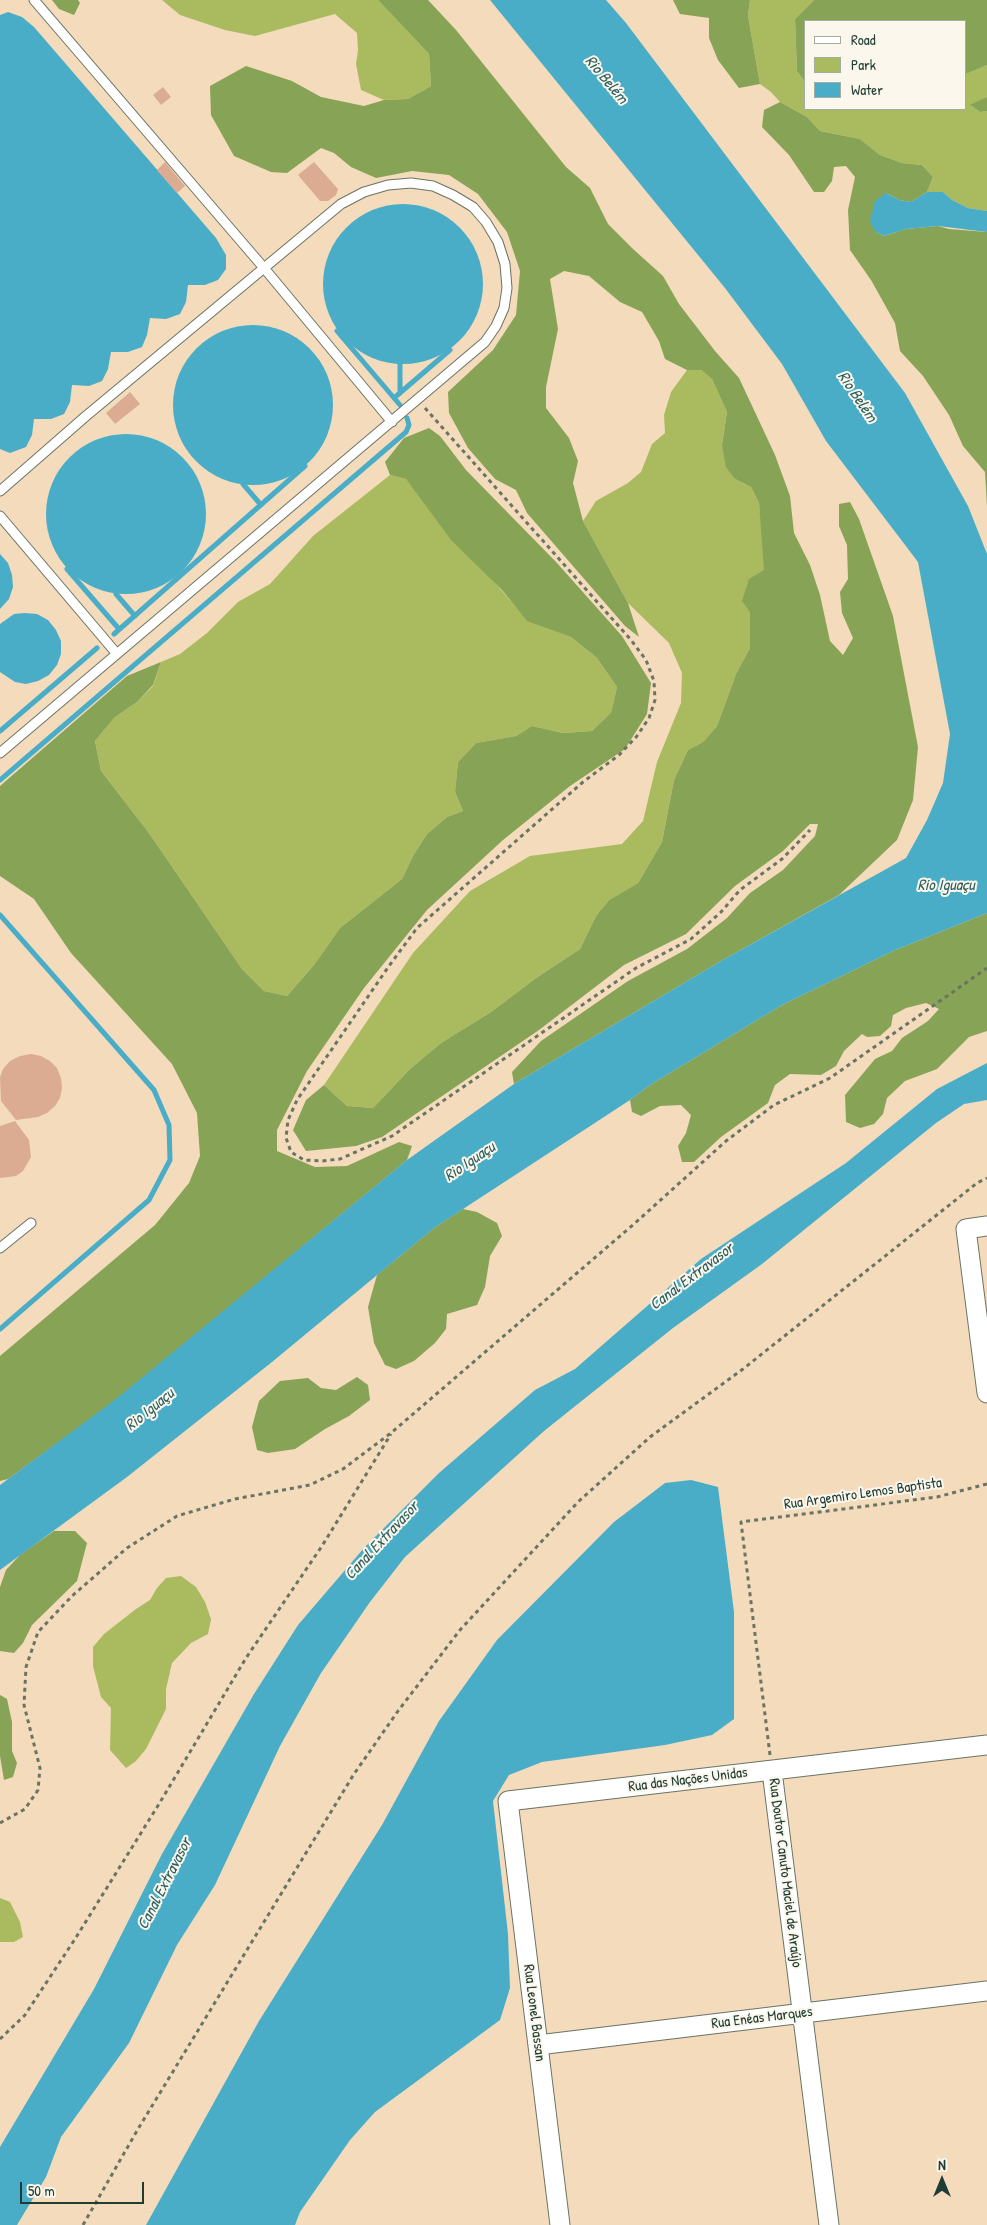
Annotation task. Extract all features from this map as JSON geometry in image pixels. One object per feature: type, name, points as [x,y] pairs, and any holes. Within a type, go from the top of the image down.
[{"type":"street","points":[[987,1226],[966,1229],[987,1393]]},
{"type":"street","name":"Rua das Nações Unidas","points":[[508,1801],[987,1746]]},
{"type":"street","name":"Rua Doutor Canuto Maciel de Araújo","points":[[772,1771],[829,2225]]},
{"type":"street","name":"Rua Leonel Bassan","points":[[508,1801],[560,2225]]},
{"type":"street","name":"Rua Enéas Marques","points":[[538,2045],[987,1991]]},
{"type":"lane","points":[[34,0],[264,268],[392,422]]},
{"type":"lane","points":[[0,753],[485,342],[496,326],[504,308],[507,288],[505,264],[498,242],[486,222],[473,207],[433,186],[411,183],[388,185],[364,192],[341,204],[1,488]]},
{"type":"lane","points":[[0,516],[117,654]]},
{"type":"lane","points":[[0,1248],[31,1223]]},
{"type":"path","points":[[418,400],[631,640],[646,660],[654,680],[655,700],[649,718],[637,736],[619,754],[583,782],[418,928],[389,966],[297,1100],[288,1120],[286,1138],[291,1152],[304,1160],[322,1162],[340,1159],[392,1136],[636,968],[691,939],[721,912],[740,890],[782,859],[810,830]]},
{"type":"path","points":[[0,1823],[26,1809],[38,1790],[40,1768],[24,1705],[26,1667],[38,1632],[72,1596],[127,1548],[177,1516],[235,1499],[310,1485],[342,1469],[392,1432],[634,1224],[726,1141],[774,1105],[830,1078],[987,968]]},
{"type":"path","points":[[83,2225],[143,2121],[354,1774],[398,1711],[460,1630],[578,1502],[650,1438],[742,1369],[977,1183],[987,1178]]},
{"type":"path","points":[[0,2039],[25,2015],[75,1938],[159,1804],[246,1658],[322,1546],[392,1432]]},
{"type":"path","name":"Rua Argemiro Lemos Baptista","points":[[740,1522],[937,1497],[987,1484]]},
{"type":"path","name":"Rua Doutor Canuto Maciel de Araújo","points":[[740,1522],[772,1771]]},
{"type":"green space","points":[[52,0],[78,0],[80,3],[74,15],[59,9]]},
{"type":"green space","points":[[162,0],[378,0],[429,54],[431,86],[408,99],[384,100],[361,90],[356,64],[358,50],[357,33],[335,14],[255,36],[225,30],[180,15]]},
{"type":"green space","points":[[378,0],[428,0],[456,30],[566,167],[590,188],[608,224],[663,276],[679,304],[715,351],[739,378],[775,455],[790,496],[794,533],[810,565],[820,595],[830,641],[843,655],[853,638],[842,613],[840,592],[848,579],[847,545],[839,526],[839,504],[850,502],[859,519],[893,616],[918,747],[913,800],[897,840],[839,895],[721,961],[514,1084],[512,1072],[541,1041],[628,981],[687,949],[727,918],[750,893],[783,870],[815,836],[818,824],[810,824],[783,851],[735,886],[686,934],[624,965],[539,1030],[382,1137],[356,1146],[306,1151],[293,1130],[306,1100],[324,1085],[347,1106],[373,1108],[410,1069],[441,1043],[491,1012],[536,978],[580,949],[596,916],[609,900],[638,883],[662,842],[674,780],[688,750],[703,742],[717,726],[736,674],[750,648],[750,612],[742,601],[749,579],[764,570],[759,503],[751,487],[735,479],[726,467],[722,445],[727,412],[712,379],[701,370],[687,370],[665,359],[659,341],[642,312],[620,302],[589,276],[564,271],[550,279],[558,329],[546,387],[546,408],[569,438],[578,461],[573,483],[583,521],[628,603],[639,637],[625,626],[527,513],[516,490],[495,479],[468,448],[449,413],[448,392],[493,350],[516,315],[520,271],[507,232],[478,194],[449,175],[412,171],[376,178],[351,167],[334,153],[321,148],[287,173],[271,172],[234,156],[211,115],[210,86],[246,66],[292,81],[321,97],[364,106],[384,100],[408,99],[431,86],[429,54]]},
{"type":"green space","points":[[673,0],[750,0],[748,16],[760,84],[739,88],[718,60],[709,38],[709,18],[680,14]]},
{"type":"green space","points":[[750,0],[814,0],[795,19],[797,71],[804,80],[804,110],[967,110],[967,74],[987,65],[987,97],[971,106],[980,112],[987,111],[987,211],[968,208],[952,200],[943,192],[927,192],[933,177],[922,165],[902,163],[880,155],[860,139],[820,131],[807,117],[780,102],[760,84],[748,16]]},
{"type":"green space","points":[[814,0],[987,0],[987,65],[967,74],[967,20],[804,20],[804,80],[797,71],[795,19]]},
{"type":"green space","points":[[987,97],[987,111],[980,112],[970,105]]},
{"type":"green space","points":[[780,102],[807,117],[820,131],[860,139],[880,155],[902,163],[922,165],[933,177],[927,192],[911,202],[899,200],[886,193],[876,232],[884,236],[906,229],[938,226],[949,229],[987,232],[987,507],[985,472],[963,446],[949,415],[923,376],[900,351],[895,323],[871,280],[850,250],[848,210],[855,177],[846,166],[834,167],[832,181],[824,192],[814,192],[789,155],[762,127],[764,110]]},
{"type":"green space","points":[[687,370],[701,370],[712,379],[727,412],[722,445],[735,479],[751,487],[759,503],[764,551],[764,570],[750,611],[750,648],[736,674],[717,726],[703,742],[688,750],[674,780],[662,842],[638,883],[609,900],[596,916],[580,949],[536,978],[491,1012],[441,1043],[410,1069],[373,1108],[347,1106],[324,1085],[413,953],[470,891],[530,856],[622,844],[643,821],[657,762],[681,703],[682,673],[669,643],[628,603],[583,521],[596,501],[628,483],[641,472],[652,444],[665,433],[664,415],[671,392]]},
{"type":"green space","points":[[429,428],[440,436],[466,470],[557,563],[622,636],[651,683],[647,714],[625,749],[570,786],[503,840],[427,910],[364,988],[307,1071],[277,1130],[277,1151],[315,1167],[347,1166],[399,1142],[412,1146],[407,1160],[116,1400],[8,1479],[0,1481],[0,1356],[155,1225],[189,1183],[200,1156],[197,1113],[172,1064],[71,953],[34,899],[0,876],[0,786],[127,676],[161,662],[153,685],[137,702],[114,718],[95,741],[101,771],[149,833],[242,969],[264,991],[287,996],[314,965],[340,928],[402,879],[414,854],[427,834],[447,817],[463,811],[455,792],[458,762],[476,743],[516,736],[532,726],[563,733],[592,731],[611,713],[617,687],[597,658],[571,637],[527,621],[502,590],[451,540],[406,479],[390,475],[385,462],[404,438]]},
{"type":"green space","points":[[390,475],[406,479],[527,620],[571,637],[597,658],[617,687],[611,714],[592,731],[563,733],[532,726],[516,736],[476,743],[458,762],[455,792],[463,811],[447,817],[427,834],[414,854],[402,879],[340,928],[314,965],[287,996],[264,991],[242,969],[149,833],[101,771],[95,741],[114,718],[137,702],[153,686],[161,662],[180,654],[207,633],[238,602],[270,584],[313,536]]},
{"type":"green space","points":[[987,913],[987,1031],[969,1037],[937,1069],[905,1081],[887,1098],[883,1114],[874,1124],[860,1128],[846,1122],[845,1095],[875,1059],[892,1051],[902,1038],[928,1021],[939,1009],[926,1003],[906,1008],[893,1015],[891,1026],[880,1036],[867,1037],[862,1034],[844,1051],[836,1066],[821,1075],[790,1074],[775,1085],[768,1103],[721,1137],[694,1162],[682,1162],[678,1146],[686,1133],[691,1115],[681,1105],[660,1106],[641,1116],[632,1112],[630,1100],[650,1085],[782,1005],[893,951]]},
{"type":"green space","points":[[463,1209],[477,1212],[497,1223],[502,1236],[490,1256],[485,1287],[477,1305],[447,1314],[446,1329],[435,1343],[414,1361],[396,1369],[385,1365],[374,1343],[368,1307],[377,1275],[434,1228]]},
{"type":"green space","points":[[357,1377],[368,1385],[370,1400],[349,1416],[295,1449],[268,1453],[257,1450],[252,1427],[259,1401],[280,1381],[308,1378],[321,1388],[336,1390]]},
{"type":"green space","points":[[54,1531],[75,1531],[87,1543],[77,1581],[32,1625],[23,1643],[14,1653],[0,1651],[0,1587],[6,1570],[20,1555]]},
{"type":"green space","points":[[181,1576],[196,1587],[205,1602],[211,1619],[208,1634],[191,1643],[172,1663],[166,1689],[166,1709],[146,1749],[136,1761],[126,1768],[110,1750],[111,1708],[101,1697],[93,1666],[93,1647],[104,1634],[150,1600],[166,1578]]},
{"type":"green space","points":[[0,1695],[7,1699],[12,1722],[12,1751],[17,1763],[13,1777],[4,1780],[0,1756]]},
{"type":"green space","points":[[0,1898],[10,1902],[20,1922],[23,1937],[14,1942],[0,1942]]},
{"type":"water","points":[[490,0],[606,0],[626,23],[905,393],[968,506],[987,554],[987,913],[893,951],[782,1005],[650,1085],[434,1228],[272,1362],[127,1477],[0,1570],[0,1485],[116,1399],[407,1160],[514,1084],[721,961],[906,858],[927,820],[943,783],[950,734],[918,562],[826,441],[782,364],[725,288]]},
{"type":"water","points":[[8,12],[22,17],[34,27],[216,238],[226,255],[226,269],[218,280],[205,285],[188,285],[186,302],[180,314],[166,319],[150,318],[147,335],[142,347],[128,352],[111,352],[108,369],[102,381],[89,386],[72,385],[70,402],[64,414],[51,419],[34,419],[32,435],[26,447],[10,453],[0,449],[0,15]]},
{"type":"water","points":[[927,192],[943,192],[952,200],[968,208],[987,211],[987,232],[938,226],[906,229],[884,236],[876,232],[870,222],[875,201],[886,193],[899,200],[911,202]]},
{"type":"water","points":[[411,204],[441,213],[460,227],[470,239],[477,253],[482,268],[482,300],[477,315],[470,329],[460,341],[448,351],[426,361],[411,364],[395,364],[380,361],[358,351],[336,329],[324,300],[323,276],[326,261],[336,239],[358,217],[387,205]]},
{"type":"water","points":[[261,325],[291,334],[310,348],[320,360],[327,374],[332,389],[332,421],[327,436],[320,450],[310,462],[298,472],[276,482],[261,485],[245,485],[230,482],[208,472],[186,450],[174,421],[173,397],[176,382],[186,360],[208,338],[237,326]]},
{"type":"water","points":[[134,434],[164,443],[183,457],[193,469],[200,483],[205,498],[205,530],[200,545],[193,559],[183,571],[171,581],[149,591],[134,594],[118,594],[103,591],[81,581],[59,559],[47,530],[46,506],[49,491],[59,469],[81,447],[110,435]]},
{"type":"water","points":[[0,554],[8,563],[13,587],[9,599],[0,609]]},
{"type":"water","points":[[14,614],[37,614],[48,620],[56,630],[61,641],[61,654],[57,665],[49,675],[38,681],[26,684],[15,682],[0,672],[0,624]]},
{"type":"water","name":"Canal Extravasor","points":[[987,1063],[987,1100],[964,1104],[936,1123],[762,1264],[673,1328],[544,1431],[405,1557],[370,1602],[321,1673],[280,1746],[215,1885],[177,1945],[129,2043],[61,2137],[46,2177],[17,2225],[0,2225],[0,2147],[94,1989],[162,1854],[254,1694],[298,1625],[364,1548],[439,1473],[535,1390],[575,1369],[701,1259],[846,1163],[937,1089]]},
{"type":"water","points":[[691,1480],[718,1487],[734,1612],[734,1719],[712,1735],[665,1745],[542,1762],[509,1775],[493,1801],[508,1934],[510,1988],[500,2020],[375,2112],[350,2140],[300,2212],[295,2225],[146,2225],[259,2021],[382,1825],[439,1721],[497,1640],[614,1522],[665,1483]]},
{"type":"building","points":[[163,87],[171,97],[161,105],[153,95]]},
{"type":"building","points":[[165,162],[185,186],[177,193],[157,170]]},
{"type":"building","points":[[314,162],[338,189],[336,195],[328,201],[320,201],[298,175]]},
{"type":"building","points":[[130,392],[140,404],[115,424],[106,413]]},
{"type":"building","points":[[31,1054],[41,1056],[57,1068],[62,1088],[60,1098],[47,1113],[38,1117],[16,1120],[1,1101],[0,1077],[3,1069],[10,1061],[20,1056]]},
{"type":"building","points":[[15,1121],[29,1140],[31,1157],[23,1171],[16,1176],[0,1178],[0,1126]]},
{"type":"waterway","points":[[337,331],[400,405]]},
{"type":"waterway","points":[[394,398],[450,350]]},
{"type":"waterway","points":[[400,364],[400,393]]},
{"type":"waterway","points":[[0,780],[406,432],[409,425],[407,418]]},
{"type":"waterway","points":[[114,634],[305,466]]},
{"type":"waterway","points":[[243,484],[261,505]]},
{"type":"waterway","points":[[67,569],[119,629]]},
{"type":"waterway","points":[[116,594],[135,616]]},
{"type":"waterway","points":[[0,731],[97,648]]},
{"type":"waterway","points":[[0,915],[154,1090],[169,1125],[170,1160],[149,1200],[0,1329]]},
{"type":"water label","name":"Rio Belém","points":[[606,80]]},
{"type":"water label","name":"Rio Belém","points":[[857,397]]},
{"type":"water label","name":"Rio Iguaçu","points":[[946,886]]},
{"type":"water label","name":"Rio Iguaçu","points":[[470,1162]]},
{"type":"water label","name":"Rio Iguaçu","points":[[150,1410]]}]
